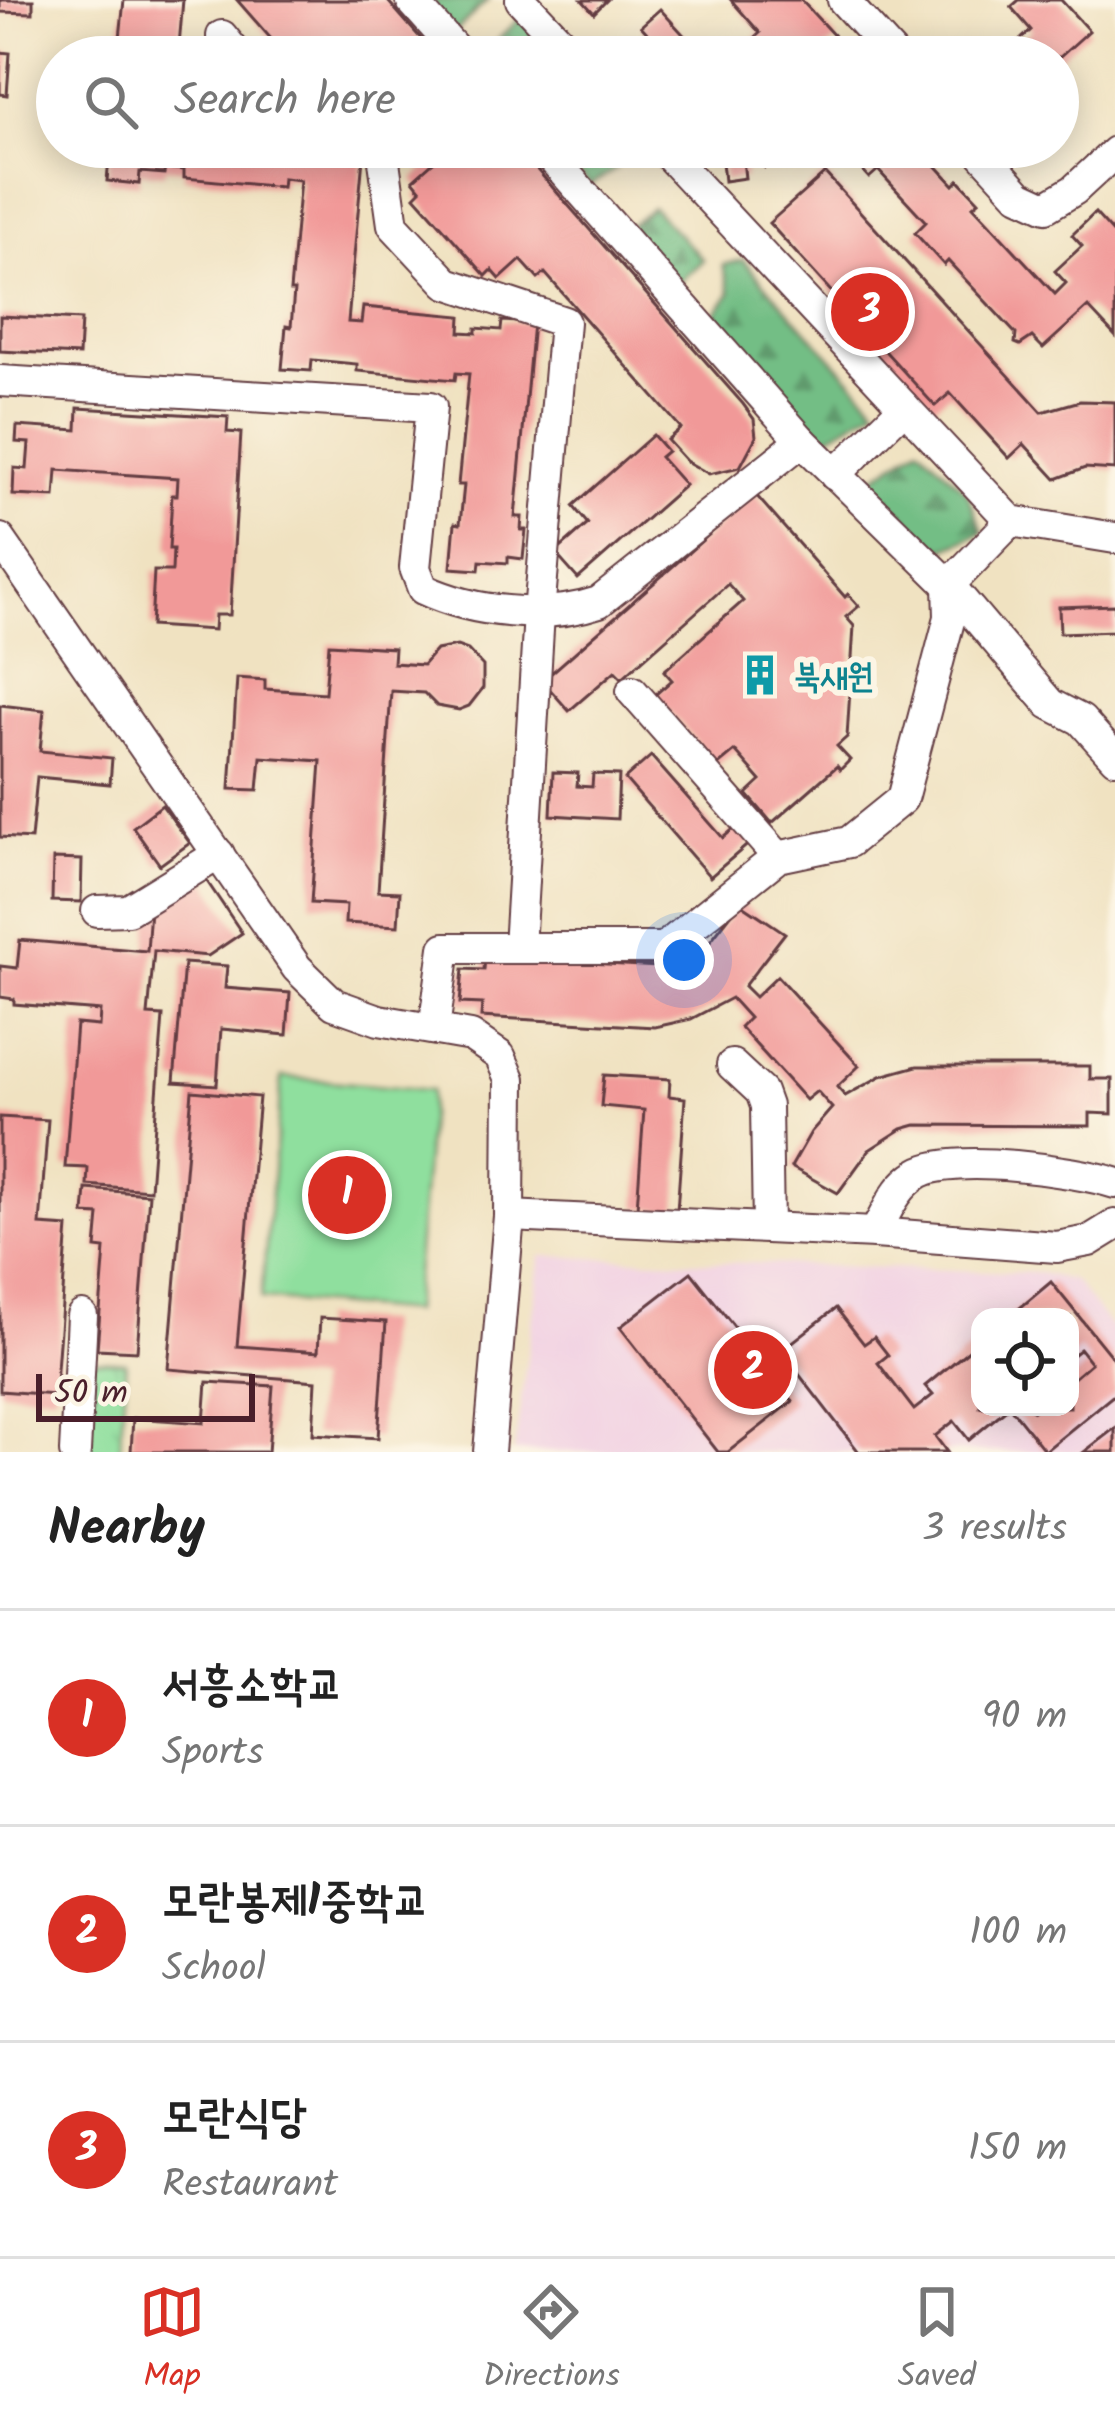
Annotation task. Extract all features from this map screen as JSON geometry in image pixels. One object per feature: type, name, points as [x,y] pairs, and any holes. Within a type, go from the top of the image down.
[{"type":"street","points":[[411,0],[443,36]]},
{"type":"street","points":[[521,0],[555,36]]},
{"type":"street","points":[[843,0],[876,36]]},
{"type":"street","points":[[995,168],[1020,196],[1046,207],[1074,190],[1115,152]]},
{"type":"street","points":[[385,168],[393,224],[447,283],[564,322],[539,613],[519,948]]},
{"type":"street","points":[[561,168],[802,441],[949,585],[1050,704],[1081,720],[1115,758]]},
{"type":"street","points":[[681,168],[1011,521],[1115,538]]},
{"type":"street","points":[[0,381],[431,407],[416,568],[423,589],[448,601],[539,613],[571,611],[599,602],[802,441]]},
{"type":"street","points":[[835,475],[904,407]]},
{"type":"street","points":[[434,1029],[445,948],[664,948],[778,856],[849,842],[902,799],[950,617],[949,585],[1011,521]]},
{"type":"street","points":[[0,539],[296,968],[334,1004],[379,1020],[471,1036],[500,1056],[510,1078],[509,1216],[489,1452]]},
{"type":"street","points":[[632,691],[778,856]]},
{"type":"street","points":[[97,910],[128,910],[218,854]]},
{"type":"street","points":[[732,1065],[761,1092],[766,1106],[768,1227]]},
{"type":"street","points":[[875,1232],[898,1189],[923,1170],[949,1164],[1073,1172],[1115,1183]]},
{"type":"street","points":[[509,1216],[875,1232],[1057,1247],[1090,1241],[1115,1225]]},
{"type":"street","points":[[75,1452],[82,1316]]},
{"type":"shaded area","points":[[541,1256],[1041,1273],[1074,1281],[1115,1332],[1115,1452],[514,1452]]},
{"type":"green space","points":[[425,0],[488,0],[455,32]]},
{"type":"green space","points":[[522,17],[539,36],[502,36]]},
{"type":"green space","points":[[575,168],[616,168],[616,169],[590,185]]},
{"type":"green space","points":[[652,207],[703,260],[678,283],[627,228]]},
{"type":"green space","points":[[743,260],[877,408],[822,440],[709,321],[731,293],[723,265]]},
{"type":"green space","points":[[920,446],[967,492],[983,532],[932,554],[864,484]]},
{"type":"green space","points":[[282,1077],[431,1090],[412,1312],[261,1299]]},
{"type":"green space","points":[[92,1360],[126,1362],[120,1452],[86,1452]]},
{"type":"building","points":[[0,0],[33,0],[33,13],[0,12]]},
{"type":"building","points":[[124,0],[183,0],[180,36],[120,36]]},
{"type":"building","points":[[237,0],[387,0],[419,36],[269,36]]},
{"type":"building","points":[[582,0],[607,0],[594,13]]},
{"type":"building","points":[[731,0],[801,0],[834,36],[757,36],[760,33]]},
{"type":"building","points":[[1019,0],[1061,0],[1089,31],[1079,40],[1079,36],[1024,36],[1031,30],[1011,7]]},
{"type":"building","points":[[660,9],[685,36],[650,36],[641,26]]},
{"type":"building","points":[[0,52],[10,53],[7,95],[0,94]]},
{"type":"building","points":[[108,168],[165,168],[164,174],[140,172],[139,184],[107,181]]},
{"type":"building","points":[[165,168],[362,168],[348,322],[361,323],[363,307],[461,316],[460,332],[501,330],[502,321],[533,323],[515,517],[522,517],[521,530],[526,530],[523,559],[480,561],[479,570],[451,568],[464,485],[458,485],[469,374],[456,373],[455,380],[357,371],[357,364],[312,360],[311,371],[282,369],[286,326],[291,327],[300,180],[283,178],[282,187],[184,178],[184,170]]},
{"type":"building","points":[[426,168],[535,168],[754,419],[756,437],[740,467],[709,474],[686,461],[667,440],[681,428],[545,273],[538,279],[521,260],[500,279],[492,270],[486,276],[415,196],[421,190],[413,180]]},
{"type":"building","points":[[723,168],[744,168],[745,178],[724,181]]},
{"type":"building","points":[[860,168],[938,168],[954,185],[959,180],[979,201],[973,206],[1055,294],[1066,283],[1055,271],[1082,246],[1072,235],[1095,213],[1115,235],[1115,336],[1088,307],[1043,348],[1032,337],[1015,343],[1016,334],[915,233],[926,222],[878,170],[869,178]]},
{"type":"building","points":[[825,173],[1042,412],[1080,401],[1115,402],[1115,470],[1085,468],[1056,479],[1024,444],[1009,458],[950,393],[935,406],[769,223]]},
{"type":"building","points":[[0,316],[81,320],[79,355],[0,351]]},
{"type":"building","points":[[78,408],[228,417],[227,432],[241,433],[230,615],[215,615],[214,630],[151,626],[154,571],[172,571],[172,495],[177,495],[178,478],[57,470],[55,497],[13,495],[14,468],[27,469],[29,443],[16,442],[17,426],[77,430]]},
{"type":"building","points":[[653,435],[667,451],[660,457],[685,485],[578,579],[555,553],[588,524],[573,506]]},
{"type":"building","name":"북새원","points":[[755,494],[845,597],[848,594],[859,606],[846,617],[854,626],[847,737],[837,746],[850,760],[772,823],[747,794],[761,781],[735,751],[717,766],[655,695],[672,680],[664,671],[743,601],[728,584],[622,678],[615,671],[569,711],[547,686],[548,676]]},
{"type":"building","points":[[1115,605],[1115,631],[1060,633],[1059,607]]},
{"type":"building","points":[[329,644],[394,648],[393,663],[423,665],[436,650],[457,646],[483,666],[483,688],[469,706],[459,710],[437,706],[424,693],[391,691],[378,891],[400,892],[398,926],[345,923],[346,905],[311,903],[321,761],[261,757],[258,790],[230,789],[237,678],[265,680],[265,689],[325,693]]},
{"type":"building","points":[[0,705],[44,710],[40,751],[112,758],[110,784],[37,777],[31,839],[0,837]]},
{"type":"building","points":[[651,756],[723,838],[738,825],[752,841],[710,877],[625,779]]},
{"type":"building","points":[[553,772],[578,773],[577,786],[592,787],[593,774],[619,775],[617,819],[551,815]]},
{"type":"building","points":[[162,805],[190,843],[160,865],[133,827]]},
{"type":"building","points":[[53,859],[82,860],[81,902],[52,901]]},
{"type":"building","points":[[202,874],[242,933],[208,956],[154,951],[148,1015],[163,1016],[150,1190],[87,1185],[88,1168],[65,1167],[76,1024],[99,1026],[100,1011],[14,1004],[14,999],[0,997],[0,966],[17,968],[20,940],[147,951],[150,909]]},
{"type":"building","points":[[740,903],[785,933],[744,986],[755,997],[777,976],[859,1066],[837,1087],[845,1096],[881,1076],[917,1066],[1090,1066],[1090,1079],[1112,1079],[1112,1114],[1090,1113],[1090,1126],[916,1125],[902,1129],[869,1150],[838,1193],[791,1167],[832,1108],[817,1091],[806,1100],[740,1027],[749,1018],[731,998],[691,1019],[655,1027],[481,1017],[482,1004],[460,1003],[463,969],[484,970],[485,957],[673,964],[707,945]]},
{"type":"building","points":[[184,963],[227,966],[225,988],[290,993],[287,1035],[221,1029],[217,1085],[174,1082]]},
{"type":"building","points":[[604,1075],[670,1079],[669,1096],[685,1098],[677,1211],[637,1208],[644,1110],[601,1106]]},
{"type":"building","points":[[192,1091],[259,1097],[237,1346],[318,1352],[320,1318],[386,1322],[378,1438],[313,1434],[316,1381],[168,1369]]},
{"type":"building","points":[[0,1117],[48,1120],[40,1225],[68,1227],[55,1395],[0,1391]]},
{"type":"building","points":[[86,1189],[149,1194],[137,1351],[97,1349],[105,1249],[96,1248],[99,1215],[84,1214]]},
{"type":"building","points":[[691,1272],[793,1401],[728,1452],[718,1452],[620,1327]]},
{"type":"building","points":[[1051,1282],[1072,1308],[1020,1308]]},
{"type":"building","points":[[836,1308],[864,1344],[874,1337],[888,1355],[878,1363],[914,1410],[933,1395],[925,1386],[971,1348],[971,1416],[998,1416],[969,1440],[954,1421],[935,1436],[947,1452],[859,1452],[781,1351]]},
{"type":"building","points":[[1079,1317],[1115,1361],[1115,1394],[1045,1451],[1017,1416],[1079,1416],[1079,1373],[1091,1363],[1080,1349]]},
{"type":"building","points":[[207,1382],[273,1386],[268,1452],[131,1452],[133,1418],[204,1423]]},
{"type":"building","points":[[1115,1428],[1115,1452],[1084,1452]]},
{"type":"place","name":"모란식당","points":[[870,312]]},
{"type":"place","name":"북새원","points":[[760,675]]},
{"type":"place","name":"서흥소학교","points":[[347,1195]]},
{"type":"place","name":"모란봉제1중학교","points":[[753,1370]]}]
